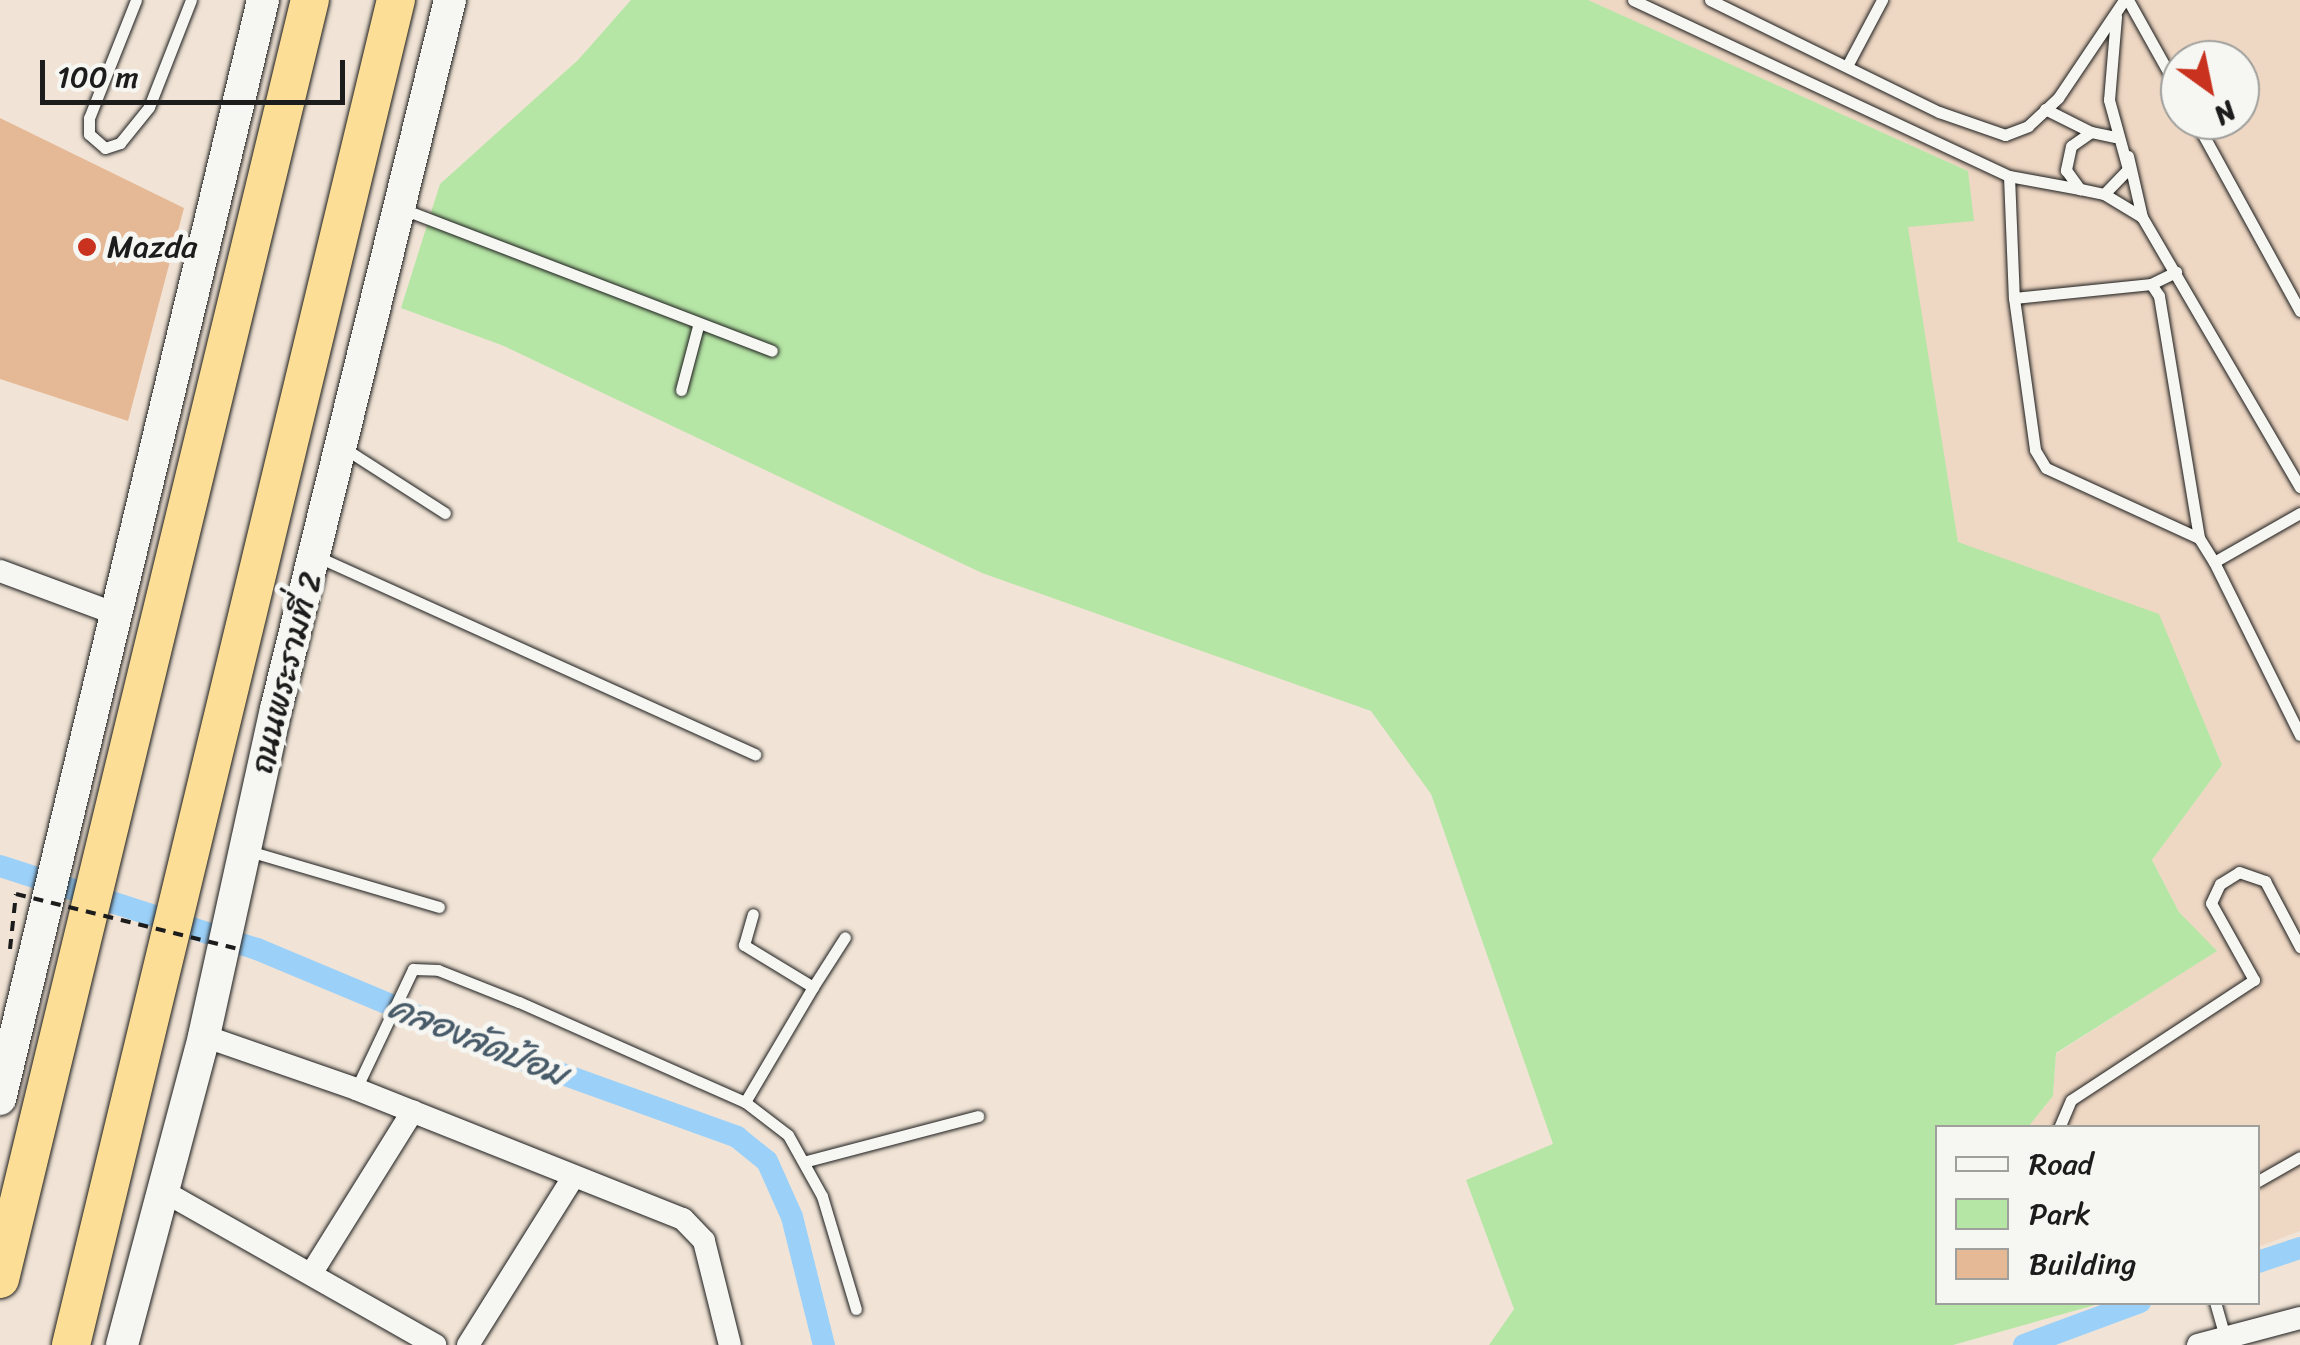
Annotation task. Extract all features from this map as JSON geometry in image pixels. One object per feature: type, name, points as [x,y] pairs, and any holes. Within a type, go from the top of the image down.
[{"type":"highway","points":[[0,1279],[310,0]]},
{"type":"highway","name":"ถนนพระรามที่ 2","points":[[72,1345],[396,0]]},
{"type":"highway","points":[[0,1224],[83,937]]},
{"type":"main road","points":[[0,1099],[263,0]]},
{"type":"main road","name":"ถนนพระรามที่ 2","points":[[122,1345],[204,1036],[341,446],[450,0]]},
{"type":"street","points":[[0,570],[116,614]]},
{"type":"street","points":[[204,1036],[356,1089],[694,1228],[704,1242],[730,1345]]},
{"type":"street","points":[[311,1274],[412,1111]]},
{"type":"street","points":[[468,1345],[574,1176]]},
{"type":"street","points":[[163,1190],[435,1345]]},
{"type":"street","points":[[2198,1345],[2300,1318]]},
{"type":"lane","points":[[136,0],[89,118],[89,134],[105,148],[120,143],[149,107],[191,0]]},
{"type":"lane","points":[[1633,0],[2009,176],[2104,194],[2142,217]]},
{"type":"lane","points":[[1710,0],[1846,66],[2004,135],[2028,126],[2044,110],[2123,4]]},
{"type":"lane","points":[[1846,66],[1882,0]]},
{"type":"lane","points":[[2123,4],[2160,62]]},
{"type":"lane","points":[[2123,4],[2108,86],[2114,136],[2128,156],[2142,217],[2300,487]]},
{"type":"lane","points":[[2044,110],[2091,132],[2114,136]]},
{"type":"lane","points":[[2080,189],[2070,182],[2066,158],[2091,132]]},
{"type":"lane","points":[[2206,140],[2300,310]]},
{"type":"lane","points":[[2104,194],[2124,180],[2128,156]]},
{"type":"lane","points":[[2009,176],[2014,298],[2040,461],[2199,538]]},
{"type":"lane","points":[[399,207],[698,326],[772,351]]},
{"type":"lane","points":[[2014,298],[2151,284],[2176,272]]},
{"type":"lane","points":[[2151,284],[2159,296],[2199,538],[2300,735]]},
{"type":"lane","points":[[681,390],[698,326]]},
{"type":"lane","points":[[341,446],[445,513]]},
{"type":"lane","points":[[2214,562],[2300,514]]},
{"type":"lane","points":[[316,556],[755,754]]},
{"type":"lane","points":[[246,850],[439,908]]},
{"type":"lane","points":[[2060,1125],[2071,1100],[2254,980],[2211,903],[2220,884],[2239,872],[2265,881],[2300,948]]},
{"type":"lane","points":[[754,914],[744,945],[813,987]]},
{"type":"lane","points":[[744,1102],[844,937]]},
{"type":"lane","points":[[356,1089],[414,969],[438,970],[744,1102],[788,1135],[807,1161],[856,1309]]},
{"type":"lane","points":[[807,1161],[978,1116]]},
{"type":"lane","points":[[2260,1180],[2300,1157]]},
{"type":"lane","points":[[2216,1305],[2225,1338]]},
{"type":"path","points":[[16,894],[235,948]]},
{"type":"shaded area","points":[[1588,0],[2300,0],[2300,1231],[2260,1246],[2260,1125],[2030,1125],[2053,1096],[2056,1054],[2216,951],[2179,912],[2152,860],[2222,765],[2158,614],[1958,543],[1907,227],[1968,171]]},
{"type":"green space","points":[[631,0],[1588,0],[1968,171],[1974,221],[1908,227],[1958,542],[2159,614],[2222,765],[2152,860],[2179,912],[2217,951],[2056,1053],[2053,1096],[2030,1125],[1935,1125],[1935,1305],[2095,1305],[1953,1345],[1489,1345],[1514,1309],[1466,1180],[1553,1144],[1431,794],[1371,711],[982,573],[504,346],[401,308],[440,184],[578,60]]},
{"type":"building","name":"Mazda","points":[[0,118],[184,208],[128,421],[0,379]]},
{"type":"waterway","name":"คลองลัดป้อม","points":[[0,866],[257,949],[518,1058],[737,1137],[767,1161],[792,1217],[824,1345]]},
{"type":"waterway","points":[[2260,1261],[2300,1248]]},
{"type":"waterway","points":[[2024,1345],[2132,1305]]},
{"type":"place","name":"Mazda","points":[[87,247]]}]
